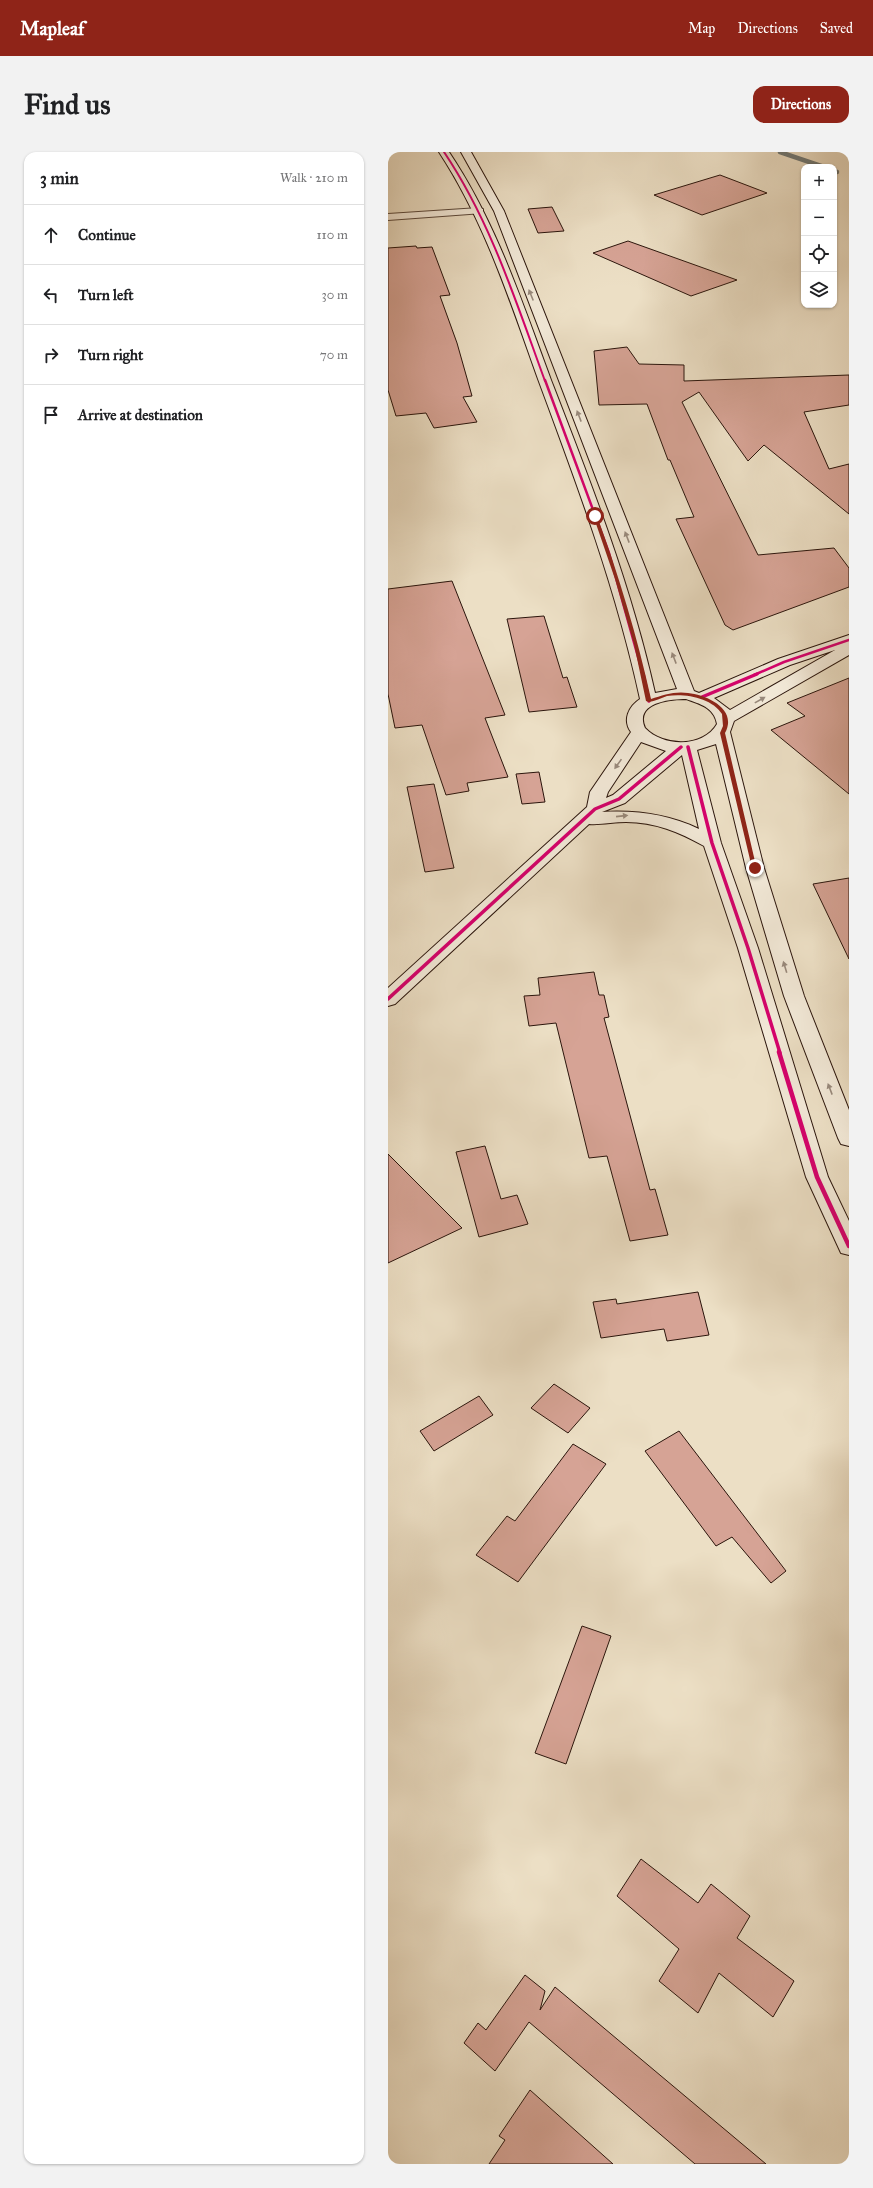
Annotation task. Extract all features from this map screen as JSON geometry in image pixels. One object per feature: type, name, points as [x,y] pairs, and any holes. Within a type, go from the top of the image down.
[{"type":"street","points":[[444,152],[479,211],[496,249],[618,579],[636,644],[649,701]]},
{"type":"street","points":[[466,152],[499,211],[694,696]]},
{"type":"street","points":[[388,217],[479,211]]},
{"type":"street","points":[[694,696],[784,662],[849,640]]},
{"type":"street","points":[[849,648],[724,726],[714,740],[702,745],[685,747],[656,743],[639,732],[635,724],[635,715],[640,707],[649,701],[667,695],[694,696],[716,704],[721,709],[724,726],[755,868],[794,996],[849,1138]]},
{"type":"street","points":[[589,814],[599,792],[639,732]]},
{"type":"street","points":[[388,999],[589,814],[619,799],[685,747]]},
{"type":"street","points":[[685,747],[712,843],[748,948],[817,1177],[849,1246]]},
{"type":"street","points":[[589,814],[628,815],[666,820],[688,828],[712,843]]},
{"type":"building","points":[[720,175],[767,193],[702,215],[654,195]]},
{"type":"building","points":[[552,207],[564,231],[538,233],[528,209]]},
{"type":"building","points":[[628,241],[737,280],[691,296],[593,253]]},
{"type":"building","points":[[416,246],[417,248],[432,247],[450,295],[440,296],[457,343],[472,396],[463,397],[477,422],[434,428],[426,413],[396,416],[388,390],[388,248]]},
{"type":"building","points":[[627,347],[639,364],[684,365],[684,381],[849,375],[849,405],[804,412],[829,469],[849,464],[849,514],[764,445],[748,461],[699,392],[682,402],[758,555],[834,548],[849,568],[849,587],[733,630],[725,625],[676,519],[694,517],[670,460],[668,460],[647,404],[599,405],[594,351]]},
{"type":"building","points":[[452,581],[505,715],[485,718],[508,777],[467,783],[469,791],[446,795],[422,725],[395,728],[388,694],[388,589]]},
{"type":"building","points":[[544,616],[563,678],[567,677],[577,707],[529,712],[507,619]]},
{"type":"building","points":[[849,678],[849,794],[771,730],[805,716],[787,703]]},
{"type":"building","points":[[539,772],[545,802],[522,804],[516,774]]},
{"type":"building","points":[[434,784],[454,868],[425,872],[407,787]]},
{"type":"building","points":[[849,878],[849,959],[813,884]]},
{"type":"building","points":[[594,972],[599,995],[604,995],[609,1017],[604,1018],[650,1190],[655,1189],[668,1235],[630,1241],[607,1156],[589,1158],[556,1023],[529,1026],[524,996],[540,995],[538,978]]},
{"type":"building","points":[[485,1146],[501,1199],[517,1195],[528,1224],[479,1237],[456,1152]]},
{"type":"building","points":[[388,1154],[462,1228],[388,1263]]},
{"type":"building","points":[[698,1292],[709,1335],[667,1341],[664,1329],[601,1338],[593,1302],[616,1299],[617,1304]]},
{"type":"building","points":[[554,1384],[590,1408],[568,1433],[531,1408]]},
{"type":"building","points":[[479,1396],[493,1415],[434,1451],[420,1431]]},
{"type":"building","points":[[679,1431],[786,1571],[771,1583],[732,1537],[716,1546],[645,1451]]},
{"type":"building","points":[[573,1444],[606,1464],[518,1582],[476,1555],[507,1516],[515,1521]]},
{"type":"building","points":[[582,1626],[611,1636],[566,1764],[535,1753]]},
{"type":"building","points":[[641,1859],[698,1903],[711,1884],[750,1916],[737,1938],[794,1981],[773,2017],[719,1973],[698,2013],[659,1981],[679,1949],[617,1896]]},
{"type":"building","points":[[525,1975],[545,1991],[540,2010],[555,1987],[766,2164],[695,2164],[529,2022],[495,2071],[464,2043],[478,2023],[486,2030]]},
{"type":"building","points":[[530,2090],[613,2164],[489,2164],[505,2140],[499,2136]]},
{"type":"waterway","points":[[780,152],[815,164]]},
{"type":"cycle path","points":[[444,152],[474,201],[498,254],[580,471],[600,526],[627,610],[649,701]]},
{"type":"cycle path","points":[[702,697],[784,662],[849,640]]},
{"type":"cycle path","points":[[388,999],[595,809],[619,799],[681,747]]},
{"type":"cycle path","points":[[688,747],[712,843],[748,948],[817,1177],[849,1246]]},
{"type":"route","points":[[595,516],[618,579],[636,644],[649,701],[657,697],[667,695],[688,694],[709,700],[716,704],[725,714],[726,726],[722,733],[755,868]]}]
